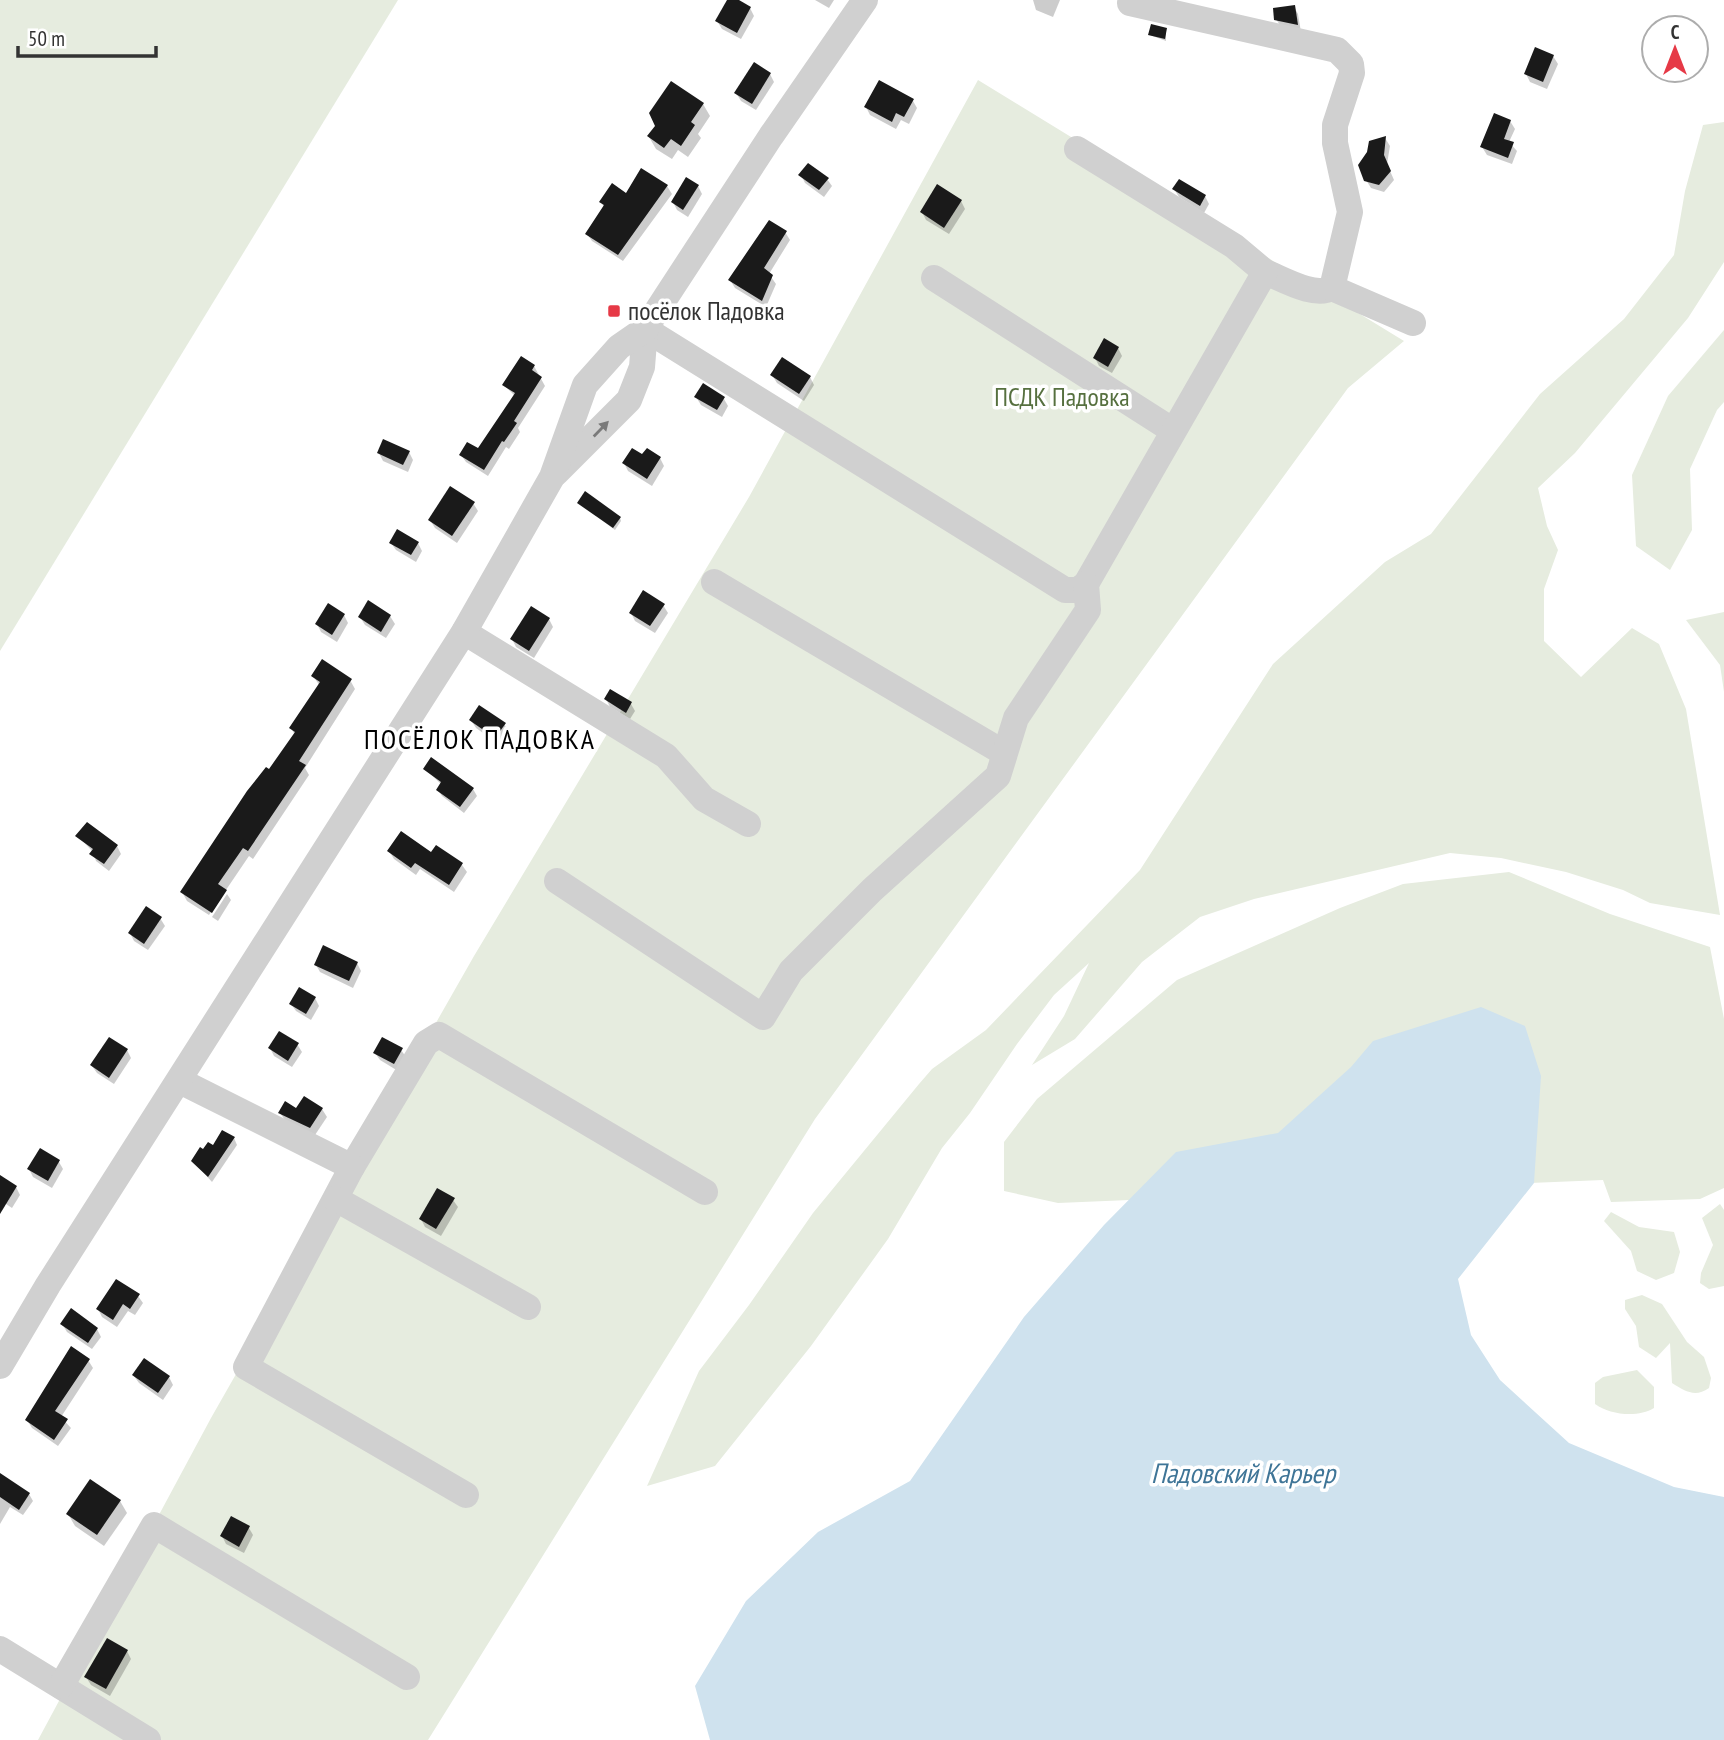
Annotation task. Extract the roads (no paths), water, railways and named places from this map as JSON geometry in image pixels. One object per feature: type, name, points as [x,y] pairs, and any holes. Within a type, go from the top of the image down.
[{"type":"street","points":[[0,1366],[48,1285],[464,632],[552,477],[585,385],[619,347],[645,329],[771,136],[865,0]]},
{"type":"street","points":[[1077,149],[1234,246],[1265,272],[1314,290],[1325,292],[1332,288],[1350,212],[1335,143],[1335,125],[1352,73],[1351,64],[1345,55],[1337,50],[1130,3]]},
{"type":"street","points":[[645,329],[1065,590],[1077,590],[1086,584],[1265,272]]},
{"type":"street","points":[[934,278],[1172,430]]},
{"type":"street","points":[[1332,288],[1413,323]]},
{"type":"street","points":[[552,477],[629,400],[642,367],[645,329]]},
{"type":"street","points":[[714,582],[1004,753]]},
{"type":"street","points":[[557,881],[763,1017],[792,971],[872,890],[998,776],[1016,718],[1088,610],[1086,584]]},
{"type":"street","points":[[464,632],[666,756],[704,799],[748,824]]},
{"type":"street","points":[[466,1495],[246,1367],[352,1167],[426,1043],[439,1035],[705,1192]]},
{"type":"street","points":[[180,1081],[352,1167]]},
{"type":"street","points":[[336,1199],[528,1307]]},
{"type":"street","points":[[61,1686],[154,1525],[407,1677]]},
{"type":"street","points":[[0,1649],[148,1740]]},
{"type":"water","name":"Падовский Карьер","points":[[1481,1007],[1525,1026],[1541,1076],[1534,1183],[1458,1279],[1471,1335],[1500,1380],[1569,1443],[1674,1487],[1724,1497],[1724,1740],[710,1740],[695,1686],[746,1601],[818,1532],[910,1481],[1024,1317],[1104,1225],[1176,1152],[1278,1133],[1351,1067],[1373,1041]]},
{"type":"place","name":"посёлок Падовка","points":[[614,311]]},
{"type":"district","name":"ПОСЁЛОК ПАДОВКА","points":[[480,739]]},
{"type":"park label","name":"ПСДК Падовка","points":[[1062,397]]}]
